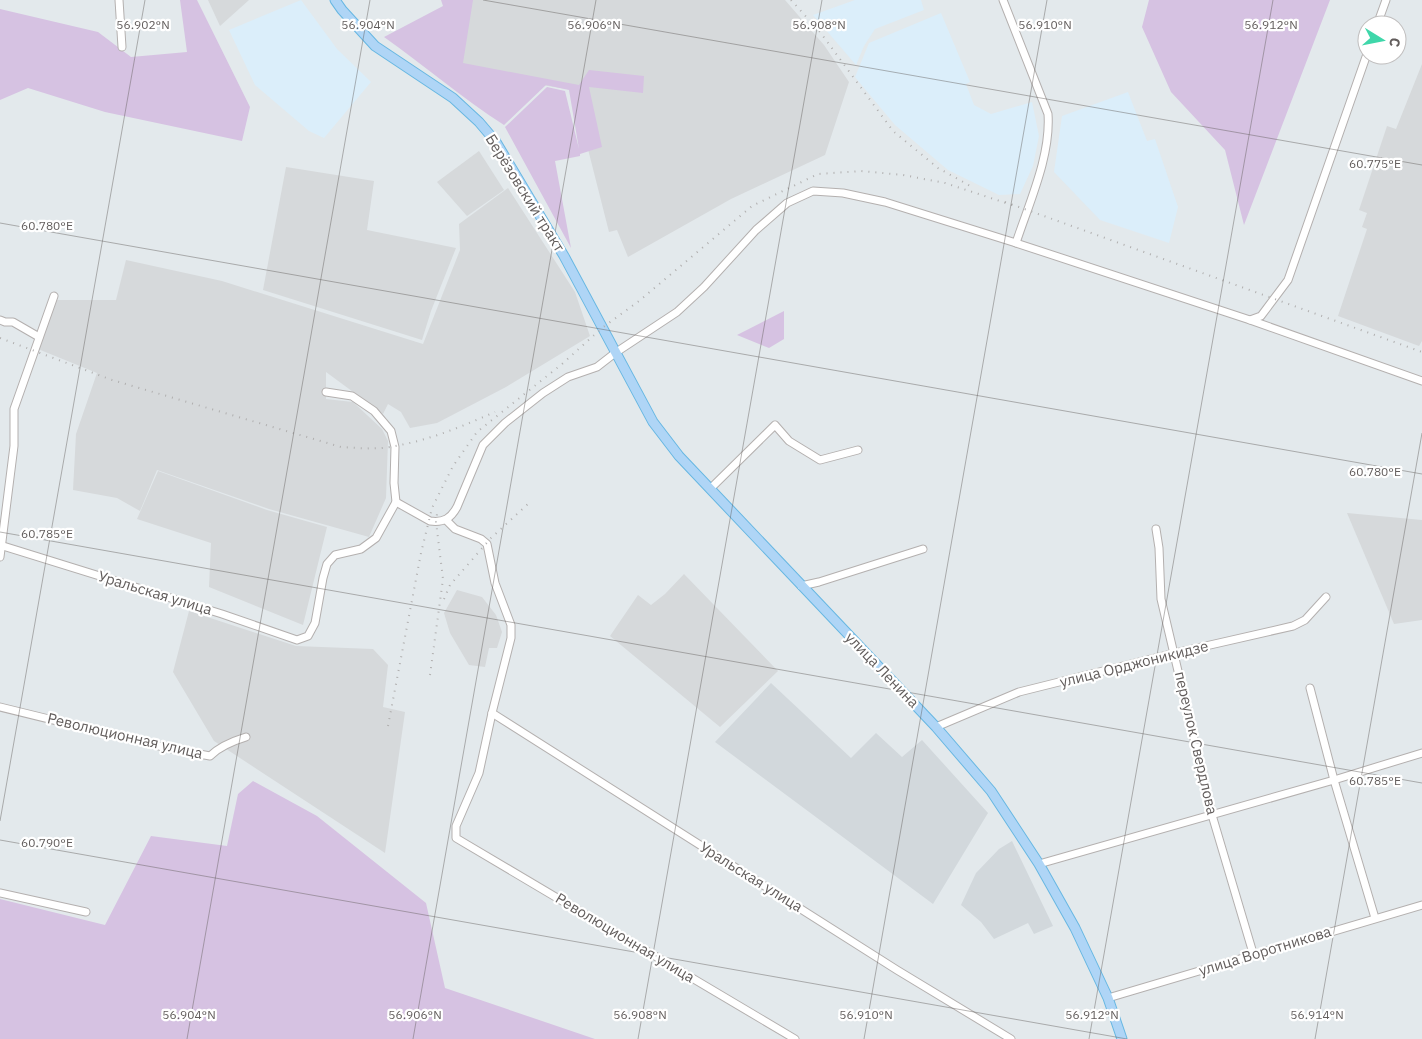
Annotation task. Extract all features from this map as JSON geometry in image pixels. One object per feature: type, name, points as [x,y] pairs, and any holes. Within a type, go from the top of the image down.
[{"type":"main road","name":"Берёзовский тракт","points":[[335,0],[374,46],[453,98],[479,122],[496,142],[564,256],[602,328]]},
{"type":"main road","name":"улица Ленина","points":[[602,328],[653,422],[680,456],[936,727],[991,791],[1039,864],[1075,928],[1108,998],[1122,1039]]},
{"type":"street","points":[[119,0],[122,47]]},
{"type":"street","points":[[1003,0],[1048,114],[1042,163],[1016,243]]},
{"type":"street","points":[[1381,15],[1386,0]]},
{"type":"street","points":[[1250,320],[1261,316],[1288,280],[1363,65]]},
{"type":"street","points":[[326,392],[352,396],[374,411],[391,431],[395,446],[394,483],[396,502],[430,521],[446,520],[453,515],[457,507],[483,445],[506,423],[543,393],[568,377],[597,367],[676,312],[704,287],[756,230],[788,203],[813,191],[843,193],[885,202],[1250,320],[1422,381]]},
{"type":"street","points":[[0,557],[14,446],[14,409],[54,296]]},
{"type":"street","points":[[0,320],[13,322],[39,337]]},
{"type":"street","points":[[710,489],[776,425],[789,441],[820,460],[858,450]]},
{"type":"street","name":"Уральская улица","points":[[1,546],[222,614],[298,640],[308,636],[315,623],[322,578],[327,564],[336,555],[361,548],[376,538],[396,502]]},
{"type":"street","points":[[446,520],[455,529],[481,539],[487,544],[494,583],[510,624],[511,638],[492,713]]},
{"type":"street","name":"переулок Свердлова","points":[[1156,529],[1159,548],[1161,599],[1212,815],[1254,954]]},
{"type":"street","points":[[801,586],[924,549]]},
{"type":"street","name":"улица Орджоникидзе","points":[[936,727],[1018,692],[1293,626],[1305,620],[1326,598]]},
{"type":"street","points":[[1310,688],[1334,780],[1375,918]]},
{"type":"street","name":"Революционная улица","points":[[0,707],[167,748],[210,756],[216,750],[246,737]]},
{"type":"street","name":"Уральская улица","points":[[492,713],[1011,1039]]},
{"type":"street","name":"Революционная улица","points":[[492,713],[478,773],[456,826],[456,838],[795,1039]]},
{"type":"street","points":[[1039,864],[1422,753]]},
{"type":"street","points":[[0,893],[86,912]]},
{"type":"street","name":"улица Воротникова","points":[[1108,998],[1422,904]]},
{"type":"shaded area","points":[[180,0],[197,0],[250,107],[242,141],[105,112],[28,88],[0,100],[0,9],[98,32],[131,57],[187,52]]},
{"type":"shaded area","points":[[208,0],[249,0],[220,26]]},
{"type":"shaded area","points":[[301,0],[337,49],[371,82],[324,138],[309,131],[255,85],[229,30]]},
{"type":"shaded area","points":[[441,0],[473,0],[463,63],[579,85],[589,70],[644,76],[643,93],[589,87],[602,147],[580,154],[580,156],[555,161],[571,248],[505,127],[547,87],[565,91],[579,149],[569,90],[546,85],[504,125],[384,37],[443,6]]},
{"type":"shaded area","points":[[461,0],[785,0],[824,45],[849,82],[825,155],[731,199],[628,257],[617,230],[609,232],[573,90],[450,70]]},
{"type":"shaded area","points":[[855,0],[921,0],[924,10],[875,29],[864,46],[856,65],[813,15]]},
{"type":"shaded area","points":[[1149,0],[1330,0],[1244,225],[1225,150],[1171,92],[1142,27]]},
{"type":"shaded area","points":[[941,13],[970,82],[966,84],[974,105],[991,114],[1032,102],[1039,136],[1033,166],[1020,194],[999,195],[948,170],[895,125],[855,77],[869,43]]},
{"type":"shaded area","points":[[1422,64],[1422,341],[1419,346],[1338,316],[1367,229],[1362,227],[1367,213],[1359,210],[1387,126],[1396,129]]},
{"type":"shaded area","points":[[1128,92],[1147,141],[1155,139],[1178,207],[1169,243],[1100,220],[1054,172],[1062,116]]},
{"type":"shaded area","points":[[479,151],[504,190],[467,216],[437,182]]},
{"type":"shaded area","points":[[286,167],[374,181],[367,230],[456,248],[431,311],[422,340],[263,290]]},
{"type":"shaded area","points":[[508,188],[575,292],[590,336],[506,387],[437,423],[410,428],[401,412],[388,404],[383,414],[326,372],[326,399],[353,402],[382,429],[388,441],[386,498],[369,537],[269,509],[157,470],[140,511],[117,498],[73,490],[76,434],[97,373],[38,349],[54,300],[116,300],[126,260],[222,281],[423,344],[460,250],[459,224]]},
{"type":"shaded area","points":[[784,311],[784,339],[769,348],[737,335]]},
{"type":"shaded area","points":[[158,471],[267,510],[327,527],[303,625],[209,587],[211,543],[137,519]]},
{"type":"shaded area","points":[[1347,513],[1422,520],[1422,620],[1394,624]]},
{"type":"shaded area","points":[[684,574],[778,671],[720,727],[610,636],[638,595],[651,605],[665,594]]},
{"type":"shaded area","points":[[457,590],[482,597],[496,615],[502,632],[497,648],[489,648],[485,667],[469,665],[450,633],[444,613]]},
{"type":"shaded area","points":[[189,611],[296,646],[373,649],[388,665],[383,707],[405,712],[385,853],[214,741],[173,672]]},
{"type":"shaded area","points":[[771,683],[851,758],[876,733],[902,757],[922,740],[988,813],[933,904],[715,742]]},
{"type":"shaded area","points":[[253,781],[317,816],[426,903],[445,988],[595,1039],[0,1039],[0,899],[105,925],[151,836],[227,846],[238,794]]},
{"type":"shaded area","points":[[1012,841],[1053,926],[1034,934],[1028,923],[994,939],[981,922],[961,905],[976,873],[999,849]]},
{"type":"railway","points":[[791,0],[820,32],[893,131],[938,168],[974,188]]},
{"type":"railway","points":[[388,726],[421,553],[432,508],[453,466],[477,432],[562,364],[602,328],[639,301],[752,206],[818,174],[861,171],[903,175],[945,183],[1012,205]]},
{"type":"railway","points":[[1005,202],[1422,352]]},
{"type":"railway","points":[[0,338],[112,380],[341,447],[382,448],[408,443],[446,432],[495,412]]},
{"type":"railway","points":[[444,599],[450,585],[491,538],[530,502]]},
{"type":"railway","points":[[430,675],[443,579],[436,522],[437,514]]}]
